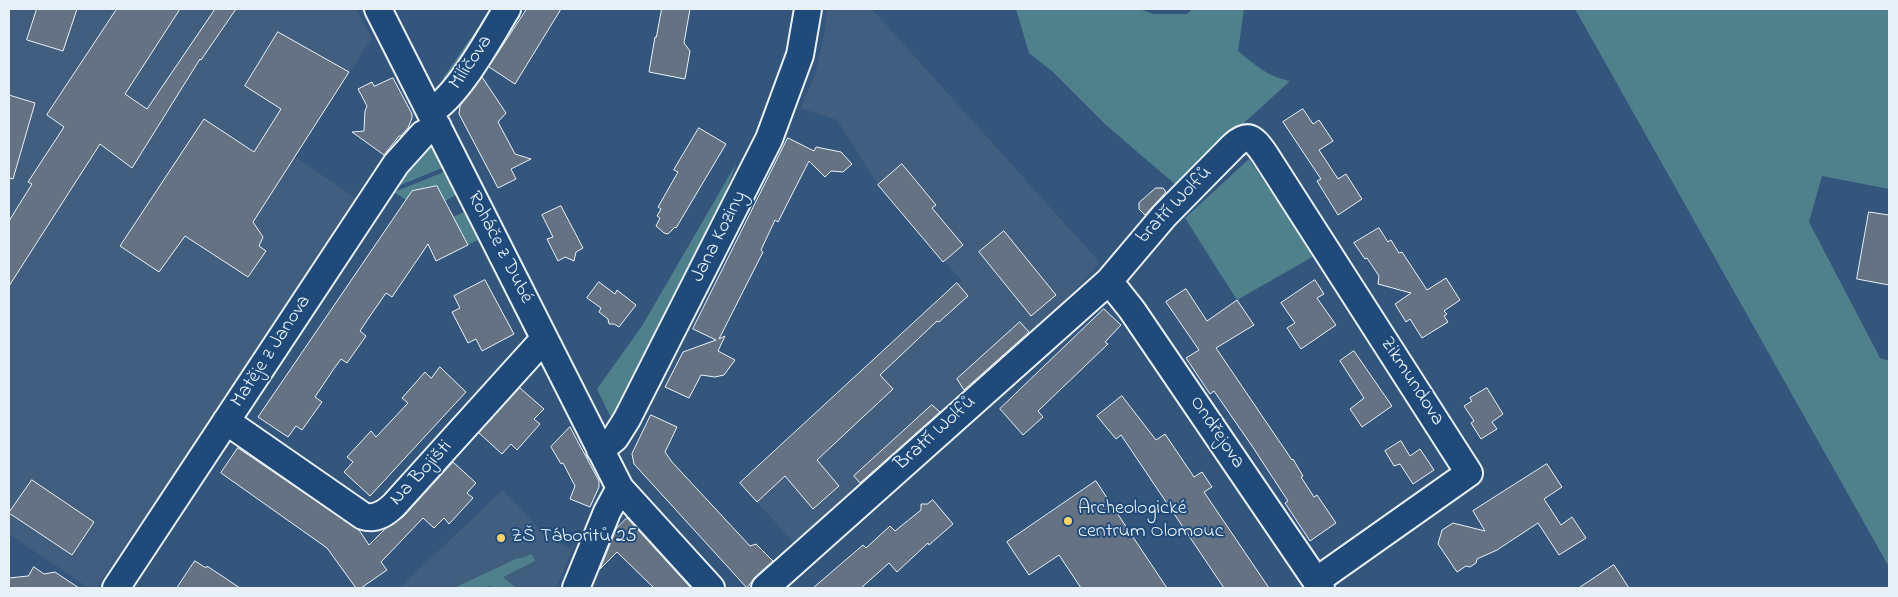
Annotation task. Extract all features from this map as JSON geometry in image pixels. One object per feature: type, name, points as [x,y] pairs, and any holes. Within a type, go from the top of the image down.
[{"type":"street","name":"Roháče z Dubé","points":[[378,9],[620,488],[711,588]]},
{"type":"street","name":"Milíčova","points":[[434,119],[473,63],[507,9]]},
{"type":"street","name":"Jana Koziny","points":[[600,450],[614,438],[627,420],[769,139],[800,55],[808,9]]},
{"type":"street","name":"Matěje z Janova","points":[[118,588],[396,164],[434,119]]},
{"type":"street","name":"bratří Wolfů","points":[[1109,281],[1164,216],[1233,146],[1247,137]]},
{"type":"street","name":"Zikmundova","points":[[1247,137],[1252,139],[1264,153],[1469,473],[1388,530],[1318,585]]},
{"type":"street","name":"Ondřejova","points":[[1109,281],[1132,310],[1318,585]]},
{"type":"street","name":"Bratří Wolfů","points":[[765,588],[955,416],[1109,281]]},
{"type":"street","name":"Na Bojišti","points":[[226,421],[363,516],[376,516],[386,512],[394,505],[544,339]]},
{"type":"street","points":[[576,588],[620,488]]},
{"type":"shaded area","points":[[9,9],[356,9],[372,38],[294,156],[360,201],[96,588],[89,588],[9,534]]},
{"type":"shaded area","points":[[827,9],[872,9],[1100,263],[1032,336],[844,502],[794,543],[740,483],[957,283],[962,281],[878,185],[837,120],[801,108],[815,75],[825,30]]},
{"type":"shaded area","name":"ZŠ Táboritů 25","points":[[503,490],[544,534],[572,550],[556,588],[399,588]]},
{"type":"green space","points":[[491,9],[494,9],[444,88],[443,78]]},
{"type":"green space","points":[[1016,9],[1139,9],[1153,14],[1187,14],[1192,9],[1244,9],[1238,51],[1268,73],[1290,81],[1176,185],[1106,125],[1053,72],[1029,53]]},
{"type":"green space","points":[[1575,9],[1889,9],[1889,189],[1822,176],[1809,222],[1880,358],[1889,361],[1889,567]]},
{"type":"green space","points":[[430,143],[442,168],[386,191]]},
{"type":"green space","points":[[1249,159],[1314,256],[1237,300],[1185,218]]},
{"type":"green space","points":[[736,164],[708,239],[625,405],[610,416],[597,389],[642,326]]},
{"type":"green space","points":[[444,172],[456,195],[445,201],[437,187],[412,191],[406,200],[394,192]]},
{"type":"green space","points":[[464,212],[478,240],[468,245],[453,217]]},
{"type":"green space","points":[[532,554],[535,561],[503,577],[516,588],[490,586],[454,588],[518,558]]},
{"type":"building","points":[[37,9],[77,9],[63,51],[27,40]]},
{"type":"building","points":[[117,9],[180,9],[125,94],[147,109],[215,9],[236,9],[200,59],[132,168],[100,144],[9,286],[9,221],[32,184],[28,182],[64,127],[47,115]]},
{"type":"building","points":[[527,9],[561,9],[515,84],[489,67]]},
{"type":"building","points":[[662,9],[690,9],[684,43],[690,51],[685,79],[649,72]]},
{"type":"building","points":[[278,32],[349,72],[253,222],[263,237],[259,246],[266,251],[248,277],[185,236],[159,272],[120,246],[204,119],[254,152],[281,109],[245,86]]},
{"type":"building","points":[[482,77],[506,113],[498,122],[515,154],[531,159],[511,169],[516,179],[498,188],[459,114],[460,106]]},
{"type":"building","points":[[393,78],[412,114],[412,118],[408,128],[384,155],[352,132],[364,131],[367,106],[358,89],[372,82],[374,86]]},
{"type":"building","points":[[9,95],[35,103],[13,179],[9,178]]},
{"type":"building","points":[[1303,109],[1313,124],[1319,120],[1333,141],[1319,150],[1338,179],[1346,174],[1362,199],[1338,215],[1317,181],[1321,179],[1283,122]]},
{"type":"building","points":[[699,128],[726,144],[676,228],[668,234],[664,233],[656,226],[660,218],[657,216],[661,209],[658,207],[678,172],[674,170]]},
{"type":"building","points":[[788,138],[814,151],[816,147],[841,152],[852,164],[843,172],[831,171],[825,177],[809,161],[778,222],[775,220],[761,250],[763,252],[719,339],[725,336],[718,351],[735,360],[724,375],[715,377],[701,375],[689,398],[665,387],[683,352],[716,340],[693,329]]},
{"type":"building","points":[[902,164],[936,205],[932,208],[963,245],[943,262],[878,185]]},
{"type":"building","points":[[437,186],[468,245],[436,261],[428,244],[392,297],[386,293],[370,316],[360,331],[366,336],[347,363],[341,359],[333,370],[315,397],[322,402],[302,430],[296,426],[288,437],[258,417],[412,191]]},
{"type":"building","points":[[1156,188],[1163,188],[1166,192],[1145,215],[1139,209],[1139,203]]},
{"type":"building","points":[[561,206],[583,248],[576,252],[574,261],[565,257],[558,261],[547,239],[553,237],[542,215]]},
{"type":"building","points":[[1869,212],[1889,215],[1889,285],[1857,279]]},
{"type":"building","points":[[1379,228],[1388,242],[1391,240],[1399,253],[1402,252],[1427,290],[1446,278],[1460,300],[1444,311],[1447,314],[1444,316],[1448,322],[1422,338],[1410,319],[1406,322],[1395,304],[1411,293],[1378,284],[1379,276],[1354,243]]},
{"type":"building","points":[[1004,231],[1056,295],[1031,316],[979,252]]},
{"type":"building","points":[[485,280],[514,334],[482,351],[476,339],[468,343],[452,312],[460,308],[454,296]]},
{"type":"building","points":[[1315,280],[1324,294],[1317,298],[1336,325],[1301,349],[1287,328],[1295,323],[1281,303]]},
{"type":"building","points":[[599,282],[615,294],[617,290],[636,305],[619,327],[609,324],[608,319],[599,312],[601,308],[587,298]]},
{"type":"building","points":[[957,283],[968,296],[939,322],[937,321],[880,375],[893,389],[817,460],[839,486],[813,509],[785,476],[757,502],[740,483]]},
{"type":"building","points":[[1186,289],[1207,321],[1237,300],[1254,325],[1216,348],[1293,459],[1303,476],[1301,477],[1314,497],[1317,495],[1336,523],[1310,541],[1285,503],[1288,501],[1252,446],[1214,391],[1210,394],[1186,358],[1199,350],[1166,302]]},
{"type":"building","points":[[1104,309],[1121,325],[1105,342],[1108,344],[1038,411],[1043,417],[1023,435],[1000,409]]},
{"type":"building","points":[[1020,322],[1029,332],[964,390],[957,379]]},
{"type":"building","points":[[1354,351],[1392,406],[1362,427],[1350,409],[1364,398],[1340,361]]},
{"type":"building","points":[[440,367],[466,392],[370,496],[344,472],[353,462],[347,457],[371,431],[376,437],[408,403],[402,398],[425,372],[431,378]]},
{"type":"building","points":[[520,388],[544,409],[534,419],[540,424],[517,450],[511,444],[502,454],[479,433]]},
{"type":"building","points":[[1487,388],[1503,414],[1492,422],[1497,429],[1481,439],[1471,423],[1474,421],[1464,406],[1472,401],[1470,398]]},
{"type":"building","points":[[1122,396],[1156,440],[1165,434],[1194,477],[1202,472],[1212,487],[1204,492],[1269,588],[1224,588],[1121,435],[1116,439],[1097,416]]},
{"type":"building","points":[[932,405],[940,412],[860,483],[854,476]]},
{"type":"building","points":[[651,415],[677,427],[665,452],[672,462],[750,546],[756,544],[773,561],[755,577],[747,588],[634,464],[632,454]]},
{"type":"building","points":[[570,427],[599,481],[599,487],[590,507],[570,499],[575,486],[563,463],[561,464],[551,447]]},
{"type":"building","points":[[1401,441],[1410,456],[1420,449],[1434,470],[1413,484],[1400,464],[1394,466],[1385,451]]},
{"type":"building","points":[[238,448],[359,530],[369,545],[385,529],[404,516],[453,462],[476,483],[467,493],[473,498],[449,524],[444,518],[434,528],[423,518],[381,562],[387,570],[361,588],[356,588],[327,548],[221,473]]},
{"type":"building","points":[[1547,464],[1562,487],[1544,499],[1561,525],[1572,517],[1586,538],[1559,555],[1538,523],[1497,550],[1477,559],[1476,563],[1470,567],[1466,566],[1457,572],[1438,544],[1442,530],[1453,523],[1485,531],[1473,511]]},
{"type":"building","points":[[32,480],[94,522],[72,555],[9,513]]},
{"type":"building","points":[[1096,481],[1167,588],[1081,588],[1059,555],[1029,575],[1007,542]]},
{"type":"building","points":[[933,500],[953,524],[929,545],[928,543],[897,572],[889,563],[861,588],[813,588],[863,545],[866,548],[890,526],[895,531],[921,510],[921,504],[927,504]]},
{"type":"building","points":[[627,518],[691,588],[654,588],[617,552],[600,569],[616,529]]},
{"type":"building","points":[[195,561],[206,568],[207,566],[240,588],[177,588]]},
{"type":"building","points":[[1614,565],[1629,588],[1579,588]]},
{"type":"building","points":[[34,567],[44,574],[55,572],[79,588],[9,588],[9,578],[28,576]]},
{"type":"place","name":"Archeologické centrum Olomouc","points":[[1068,521]]},
{"type":"place","name":"ZŠ Táboritů 25","points":[[501,538]]}]
